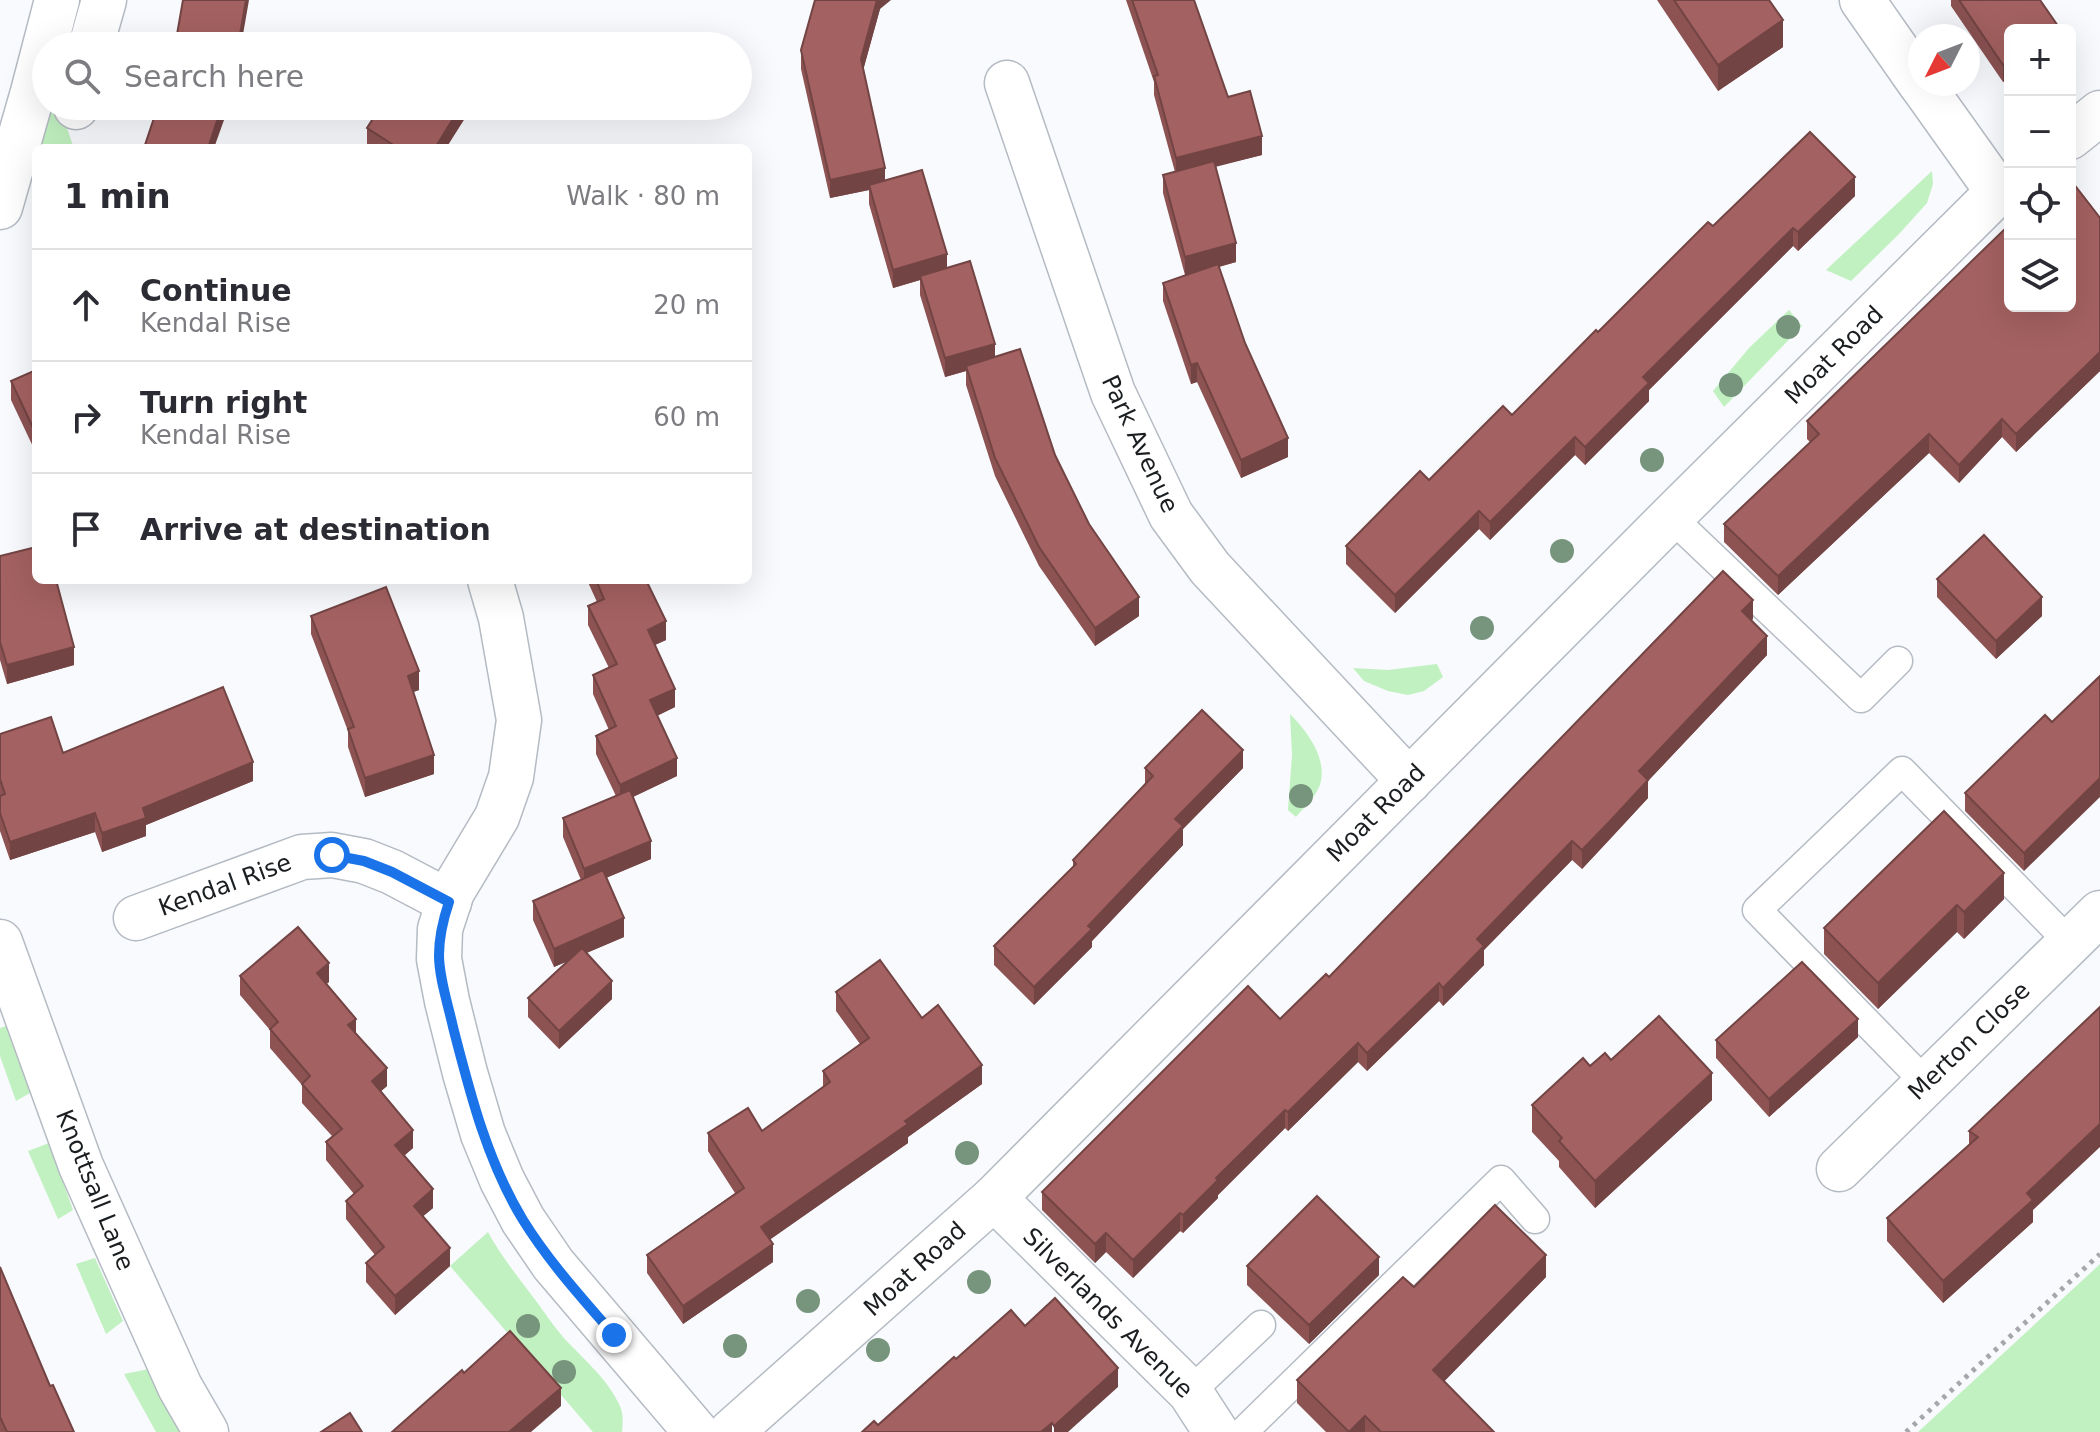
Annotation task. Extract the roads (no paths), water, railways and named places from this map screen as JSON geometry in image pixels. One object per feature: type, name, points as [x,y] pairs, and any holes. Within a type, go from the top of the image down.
[{"type":"street","points":[[52,32],[57,0]]},
{"type":"street","points":[[95,32],[104,0]]},
{"type":"street","points":[[1862,0],[1908,66]]},
{"type":"street","name":"Park Avenue","points":[[1007,83],[1113,393],[1171,515],[1210,568],[1409,781]]},
{"type":"street","points":[[1930,96],[2004,188]]},
{"type":"street","points":[[0,207],[32,103]]},
{"type":"street","points":[[2076,132],[2100,113]]},
{"type":"street","name":"Moat Road","points":[[731,1432],[994,1198],[1671,517],[2004,188]]},
{"type":"street","points":[[491,584],[501,618],[519,720],[511,777],[497,817],[452,892],[440,929],[439,959],[447,1001],[483,1134],[523,1220],[553,1264],[696,1432]]},
{"type":"street","name":"Kendal Rise","points":[[136,918],[302,857],[332,855],[364,861],[392,872],[449,902]]},
{"type":"street","name":"Merton Close","points":[[1839,1169],[2085,928]]},
{"type":"street","name":"Knottsall Lane","points":[[0,942],[81,1166],[180,1387],[206,1432]]},
{"type":"street","name":"Silverlands Avenue","points":[[994,1198],[1190,1392],[1216,1432]]},
{"type":"lane","points":[[1671,517],[1861,698],[1898,661]]},
{"type":"lane","points":[[1926,1083],[1757,910],[1902,771],[2085,928]]},
{"type":"lane","points":[[1243,1432],[1501,1180],[1535,1219]]},
{"type":"lane","points":[[1190,1392],[1261,1325]]}]
